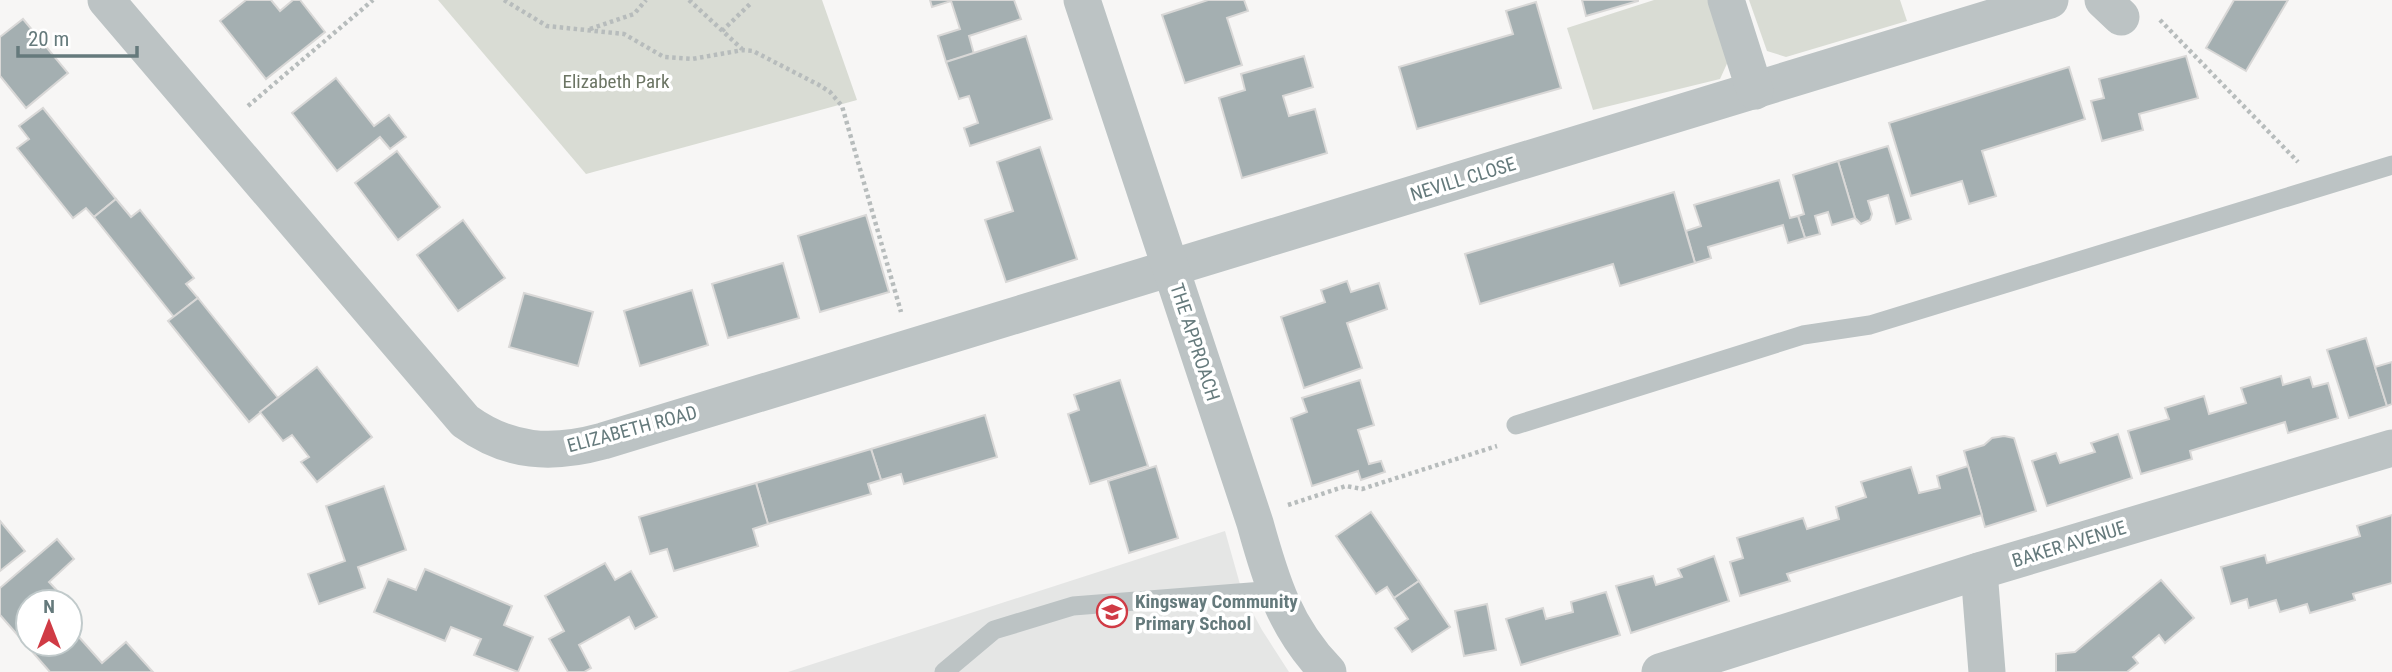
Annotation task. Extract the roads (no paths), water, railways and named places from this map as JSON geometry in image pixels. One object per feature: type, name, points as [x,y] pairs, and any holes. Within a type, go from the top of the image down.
[{"type":"street","name":"ELIZABETH ROAD","points":[[106,0],[448,403],[465,421],[498,441],[520,447],[577,448],[1171,267]]},
{"type":"street","name":"THE APPROACH","points":[[1082,0],[1275,590],[1292,627],[1328,672]]},
{"type":"street","points":[[1726,0],[1755,91]]},
{"type":"street","name":"NEVILL CLOSE","points":[[1171,267],[2050,0]]},
{"type":"street","name":"BAKER AVENUE","points":[[1749,659],[1979,571],[2392,448]]},
{"type":"street","points":[[1979,571],[1987,672]]},
{"type":"street","points":[[1660,672],[1749,659]]},
{"type":"lane","points":[[1516,425],[1803,334],[1870,325],[2392,165]]},
{"type":"lane","points":[[944,672],[994,630],[1073,606],[1275,590]]},
{"type":"place","name":"Kingsway Community Primary School","points":[[1112,612]]},
{"type":"park label","name":"Elizabeth Park","points":[[616,81]]}]
